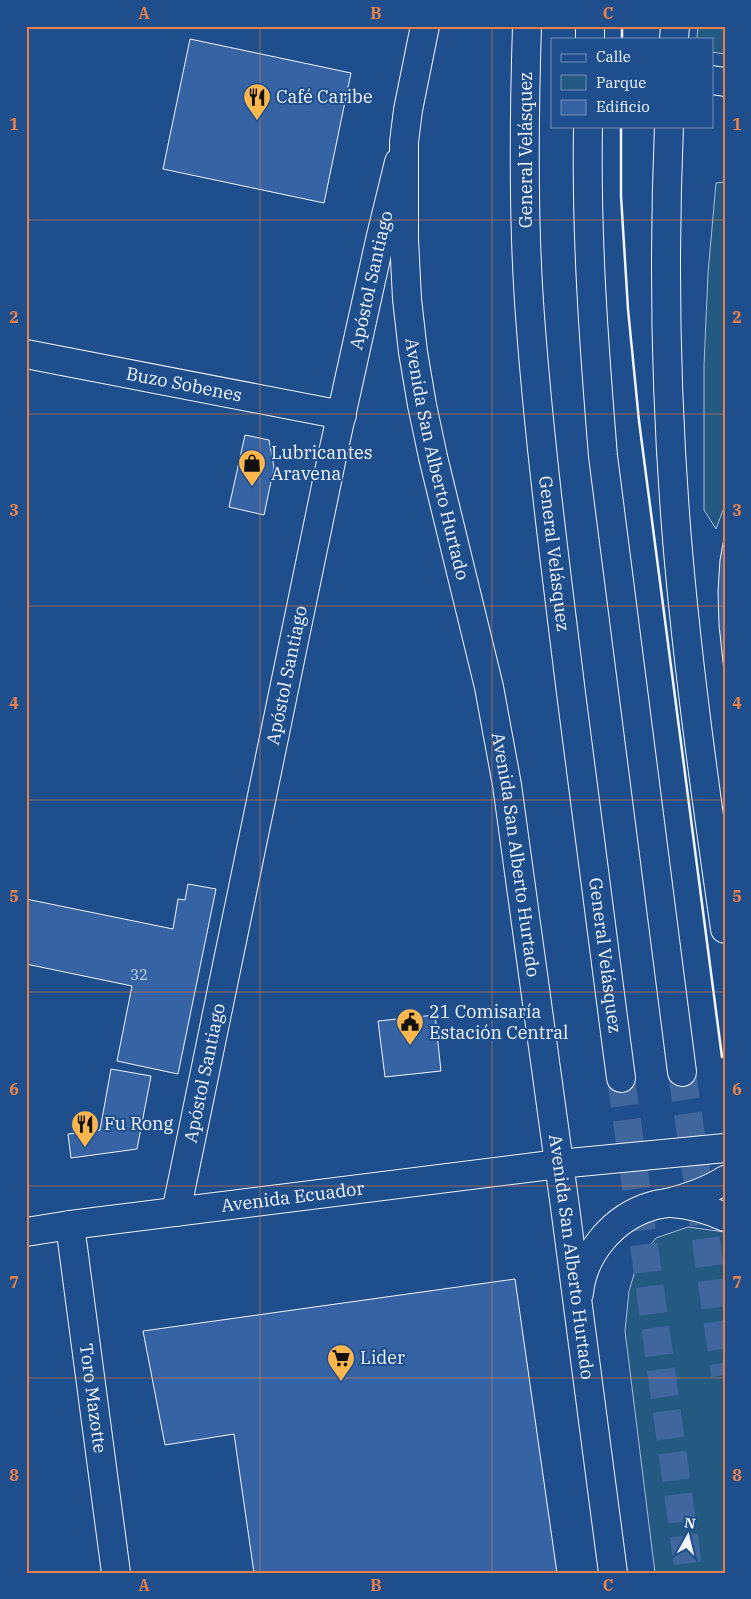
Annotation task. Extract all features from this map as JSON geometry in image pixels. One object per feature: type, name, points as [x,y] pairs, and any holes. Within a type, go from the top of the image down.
[{"type":"main road","points":[[404,142],[424,26]]},
{"type":"main road","name":"General Velásquez","points":[[527,26],[525,196],[529,300],[537,404],[548,508],[621,1078]]},
{"type":"main road","points":[[588,128],[590,262],[594,355],[603,456],[682,1072]]},
{"type":"main road","points":[[669,128],[666,245],[667,338],[670,430],[678,551],[691,672],[725,929]]},
{"type":"main road","name":"Apóstol Santiago","points":[[176,1212],[342,415],[380,240],[404,142]]},
{"type":"main road","name":"Avenida San Alberto Hurtado","points":[[404,142],[404,239],[407,299],[413,352],[433,458],[489,687],[507,785],[613,1573]]},
{"type":"main road","name":"Buzo Sobenes","points":[[26,354],[342,415]]},
{"type":"main road","name":"Avenida Ecuador","points":[[26,1232],[558,1164],[725,1148]]},
{"type":"main road","points":[[578,1307],[579,1287],[585,1267],[607,1233],[637,1212],[694,1195],[725,1180]]},
{"type":"main road","points":[[668,1203],[688,1204],[707,1209],[725,1217]]},
{"type":"main road","name":"Toro Mazotte","points":[[70,1225],[116,1573]]},
{"type":"green space","points":[[698,26],[725,26],[725,54],[714,52],[714,38],[697,38]]},
{"type":"green space","points":[[725,182],[725,505],[716,529],[704,510],[704,365],[708,273],[716,183]]},
{"type":"green space","points":[[688,1227],[725,1232],[725,1573],[655,1573],[625,1331],[629,1291],[638,1261],[656,1238]]},
{"type":"building","name":"Café Caribe","points":[[190,39],[351,73],[324,203],[163,169]]},
{"type":"building","name":"Lubricantes Aravena","points":[[245,435],[269,440],[274,467],[264,515],[229,507]]},
{"type":"building","points":[[725,533],[725,680],[719,625],[718,591],[720,560]]},
{"type":"building","points":[[188,884],[216,889],[178,1074],[117,1061],[132,986],[26,964],[26,899],[173,929],[178,899],[185,900]]},
{"type":"building","name":"21 Comisaría Estación Central","points":[[435,1015],[441,1071],[385,1077],[378,1021]]},
{"type":"building","points":[[111,1069],[151,1076],[137,1149],[71,1158],[68,1134],[100,1130]]},
{"type":"building","name":"Lider","points":[[515,1279],[557,1573],[254,1573],[234,1434],[165,1445],[143,1331]]},
{"type":"tunnel","points":[[682,1072],[725,1375]]},
{"type":"tunnel","points":[[621,1078],[689,1573]]},
{"type":"wall","points":[[622,26],[622,38]]},
{"type":"wall","points":[[621,128],[621,196],[628,309],[639,421],[722,1057]]},
{"type":"place","name":"Café Caribe","points":[[257,121]]},
{"type":"place","name":"Lubricantes Aravena","points":[[252,487]]},
{"type":"place","name":"21 Comisaría Estación Central","points":[[410,1046]]},
{"type":"place","name":"Fu Rong","points":[[85,1148]]},
{"type":"place","name":"Lider","points":[[341,1382]]}]
